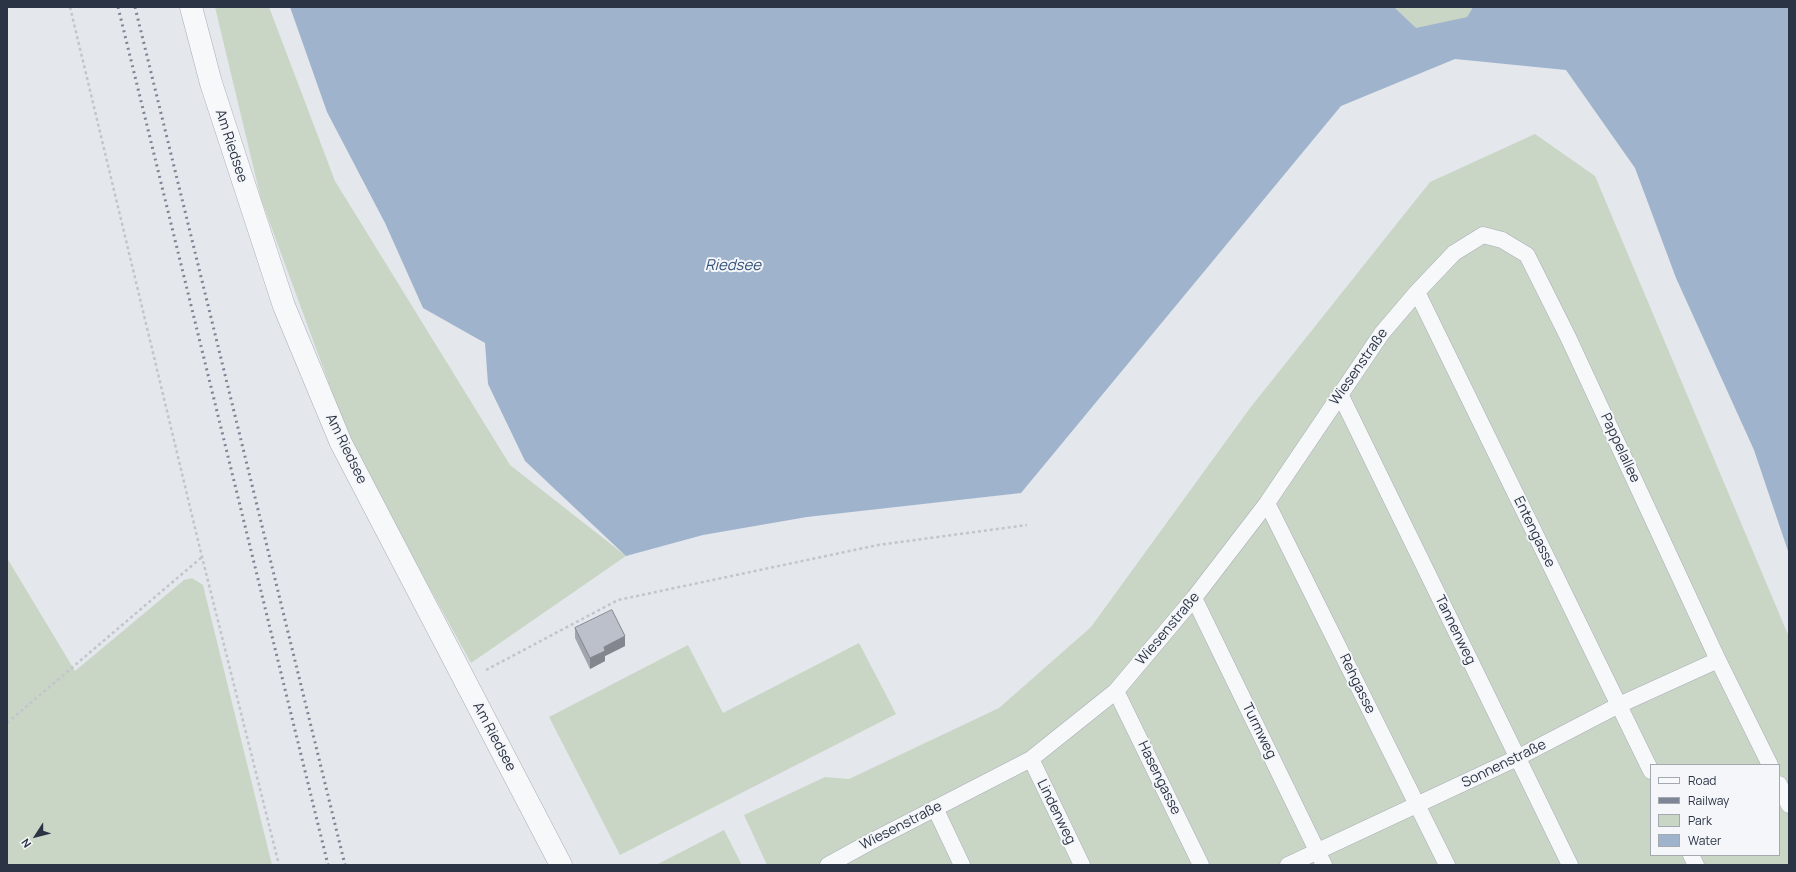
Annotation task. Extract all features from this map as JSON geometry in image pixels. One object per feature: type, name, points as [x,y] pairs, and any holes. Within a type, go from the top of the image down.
[{"type":"street","name":"Am Riedsee","points":[[191,7],[211,83],[284,306],[341,443],[561,865]]},
{"type":"lane","name":"Pappelallee","points":[[1417,292],[1454,253],[1483,235],[1502,240],[1527,254],[1568,337],[1718,660],[1770,764]]},
{"type":"lane","name":"Wiesenstraße","points":[[832,864],[935,808],[1031,759],[1116,691],[1194,598],[1267,503],[1382,333],[1417,292]]},
{"type":"lane","name":"Entengasse","points":[[1417,292],[1650,769]]},
{"type":"lane","name":"Tannenweg","points":[[1340,394],[1570,865]]},
{"type":"lane","name":"Rehgasse","points":[[1267,503],[1447,865]]},
{"type":"lane","name":"Turmweg","points":[[1194,598],[1324,865]]},
{"type":"lane","name":"Sonnenstraße","points":[[1288,865],[1317,850],[1518,758],[1619,705],[1718,660]]},
{"type":"lane","name":"Hasengasse","points":[[1116,691],[1201,865]]},
{"type":"lane","name":"Lindenweg","points":[[1031,759],[1082,865]]},
{"type":"lane","points":[[1780,786],[1789,805]]},
{"type":"lane","points":[[935,808],[962,865]]},
{"type":"lane","points":[[1692,856],[1696,865]]},
{"type":"path","points":[[70,7],[202,557],[279,865]]},
{"type":"path","points":[[465,681],[618,600],[878,545],[1027,526]]},
{"type":"path","points":[[7,723],[202,557]]},
{"type":"green space","points":[[215,7],[269,7],[335,181],[510,465],[626,556],[471,663],[353,449],[261,199]]},
{"type":"green space","points":[[1394,7],[1473,7],[1467,17],[1416,29]]},
{"type":"green space","points":[[1535,134],[1595,176],[1789,637],[1789,865],[767,865],[744,815],[825,777],[849,779],[999,708],[1091,627],[1250,408],[1430,182]]},
{"type":"green space","points":[[7,558],[75,671],[184,580],[192,578],[203,585],[272,865],[7,865]]},
{"type":"green space","points":[[859,643],[896,714],[620,855],[549,717],[688,645],[723,713]]},
{"type":"green space","points":[[724,830],[742,865],[656,865]]},
{"type":"water","name":"Riedsee","points":[[290,7],[1394,7],[1416,28],[1467,17],[1473,7],[1789,7],[1789,554],[1754,450],[1676,278],[1635,168],[1566,70],[1455,59],[1341,106],[1021,493],[807,517],[703,535],[626,556],[525,461],[488,384],[485,343],[423,308],[385,223],[327,112]]},
{"type":"building","points":[[612,610],[625,636],[604,647],[605,651],[590,658],[575,628]]},
{"type":"railway","points":[[118,7],[328,865]]},
{"type":"railway","points":[[135,7],[345,865]]}]
